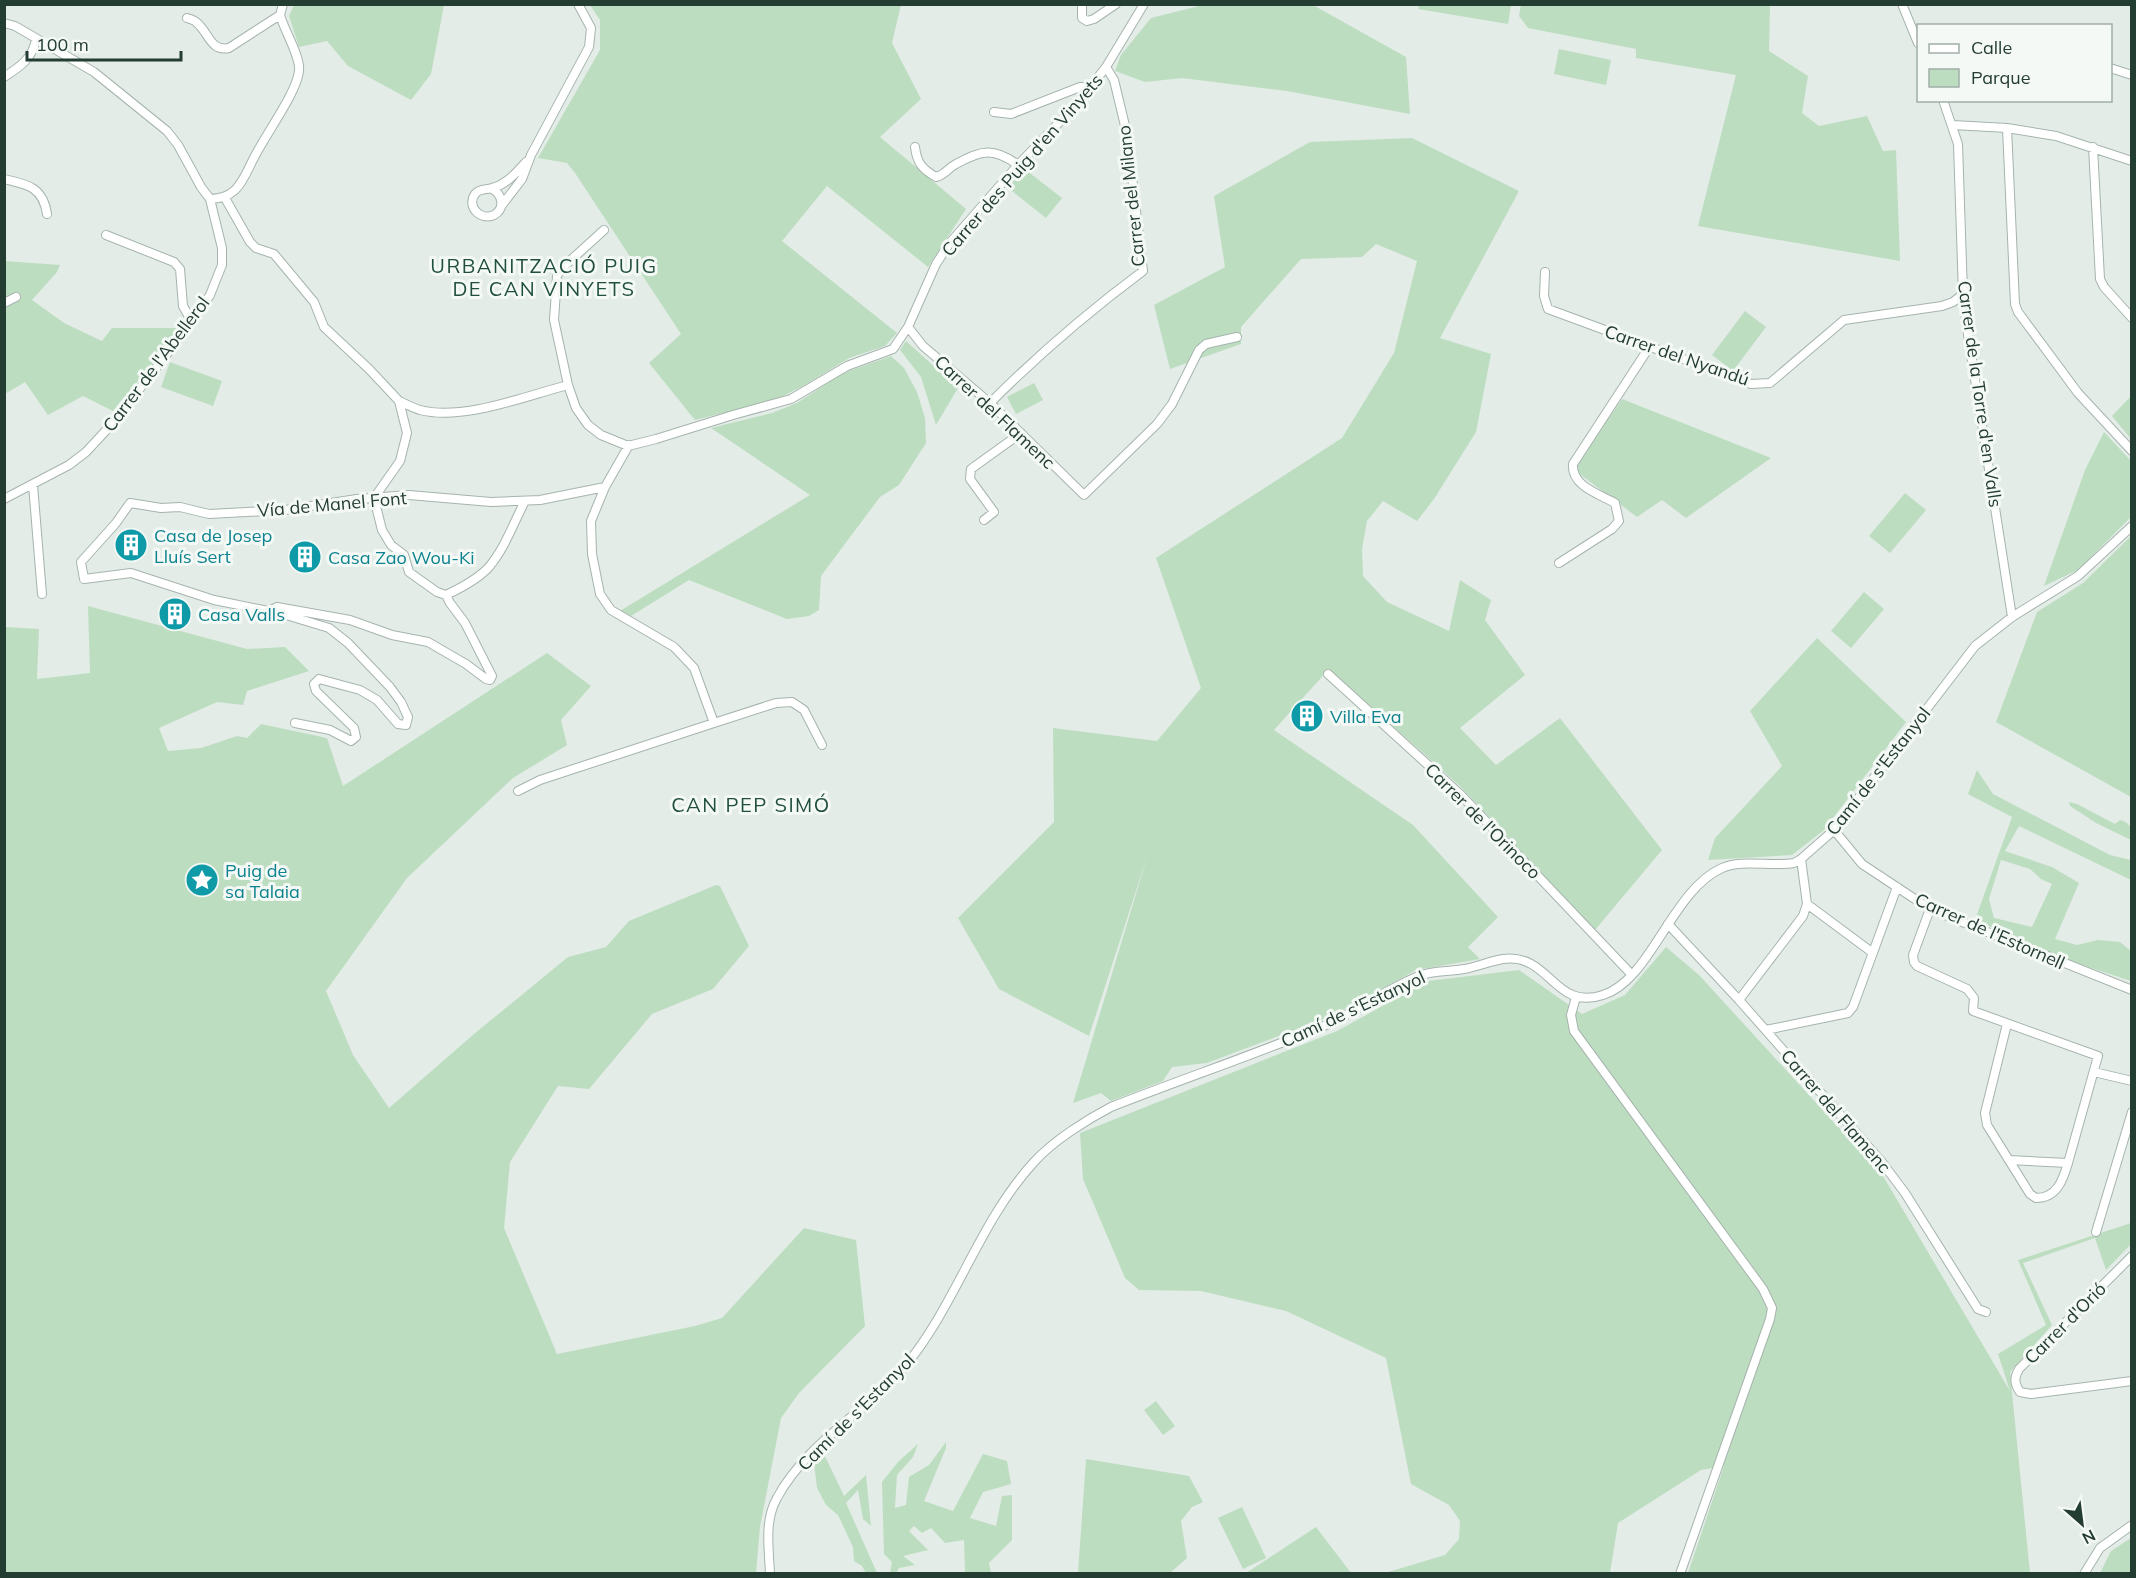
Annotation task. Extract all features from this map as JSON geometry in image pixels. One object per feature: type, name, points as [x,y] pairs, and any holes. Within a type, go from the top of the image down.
[{"type":"street","points":[[187,18],[197,22],[216,48],[223,50],[280,15],[284,4]]},
{"type":"street","points":[[502,205],[500,196],[492,189],[484,188],[476,193],[473,200],[473,207],[477,213],[491,216],[498,212],[522,179],[531,155],[589,47],[591,28],[578,4]]},
{"type":"street","points":[[1082,4],[1082,18],[1087,21],[1116,4]]},
{"type":"street","name":"Carrer des Puig d'en Vinyets","points":[[629,445],[791,399],[847,366],[892,349],[908,327],[936,264],[949,244],[1017,165],[1091,87],[1106,67],[1144,4]]},
{"type":"street","points":[[1902,4],[1917,41]]},
{"type":"street","points":[[210,199],[225,198],[236,188],[249,170],[255,155],[288,99],[299,71],[298,61],[280,15]]},
{"type":"street","name":"Carrer de l'Abellerol","points":[[4,23],[15,26],[94,72],[167,131],[210,199],[222,248],[222,265],[210,295],[192,322],[112,424],[86,452],[69,465],[4,499]]},
{"type":"street","points":[[4,77],[17,70],[31,56],[36,39]]},
{"type":"street","name":"Carrer del Milano","points":[[990,403],[1046,348],[1095,306],[1143,271],[1127,134],[1114,80],[1106,67]]},
{"type":"street","points":[[2112,69],[2132,75]]},
{"type":"street","points":[[994,112],[1011,114],[1080,87],[1091,87]]},
{"type":"street","name":"Carrer de la Torre d'en Valls","points":[[1944,102],[1958,144],[1963,294],[2012,617]]},
{"type":"street","points":[[1953,125],[2007,128],[2056,136],[2132,161]]},
{"type":"street","points":[[2007,128],[2015,304],[2018,312],[2078,393],[2132,451]]},
{"type":"street","points":[[915,147],[917,162],[936,177],[943,175],[954,165],[991,152],[1004,154],[1017,165]]},
{"type":"street","points":[[2093,147],[2100,279],[2104,287],[2132,318]]},
{"type":"street","points":[[492,189],[516,174],[531,155]]},
{"type":"street","points":[[4,179],[32,185],[46,204],[47,214]]},
{"type":"street","points":[[225,198],[250,242],[256,248],[274,254],[314,302],[324,327],[399,401],[420,410],[446,414],[468,412],[568,385]]},
{"type":"street","points":[[604,230],[561,269],[557,276],[554,321],[568,385],[576,408],[588,425],[615,442],[629,445],[605,487],[591,520],[592,554],[600,594],[611,610],[674,647],[694,668],[714,723]]},
{"type":"street","points":[[106,235],[174,262],[180,269],[183,306],[192,322]]},
{"type":"street","name":"Carrer del Nyandú","points":[[1545,272],[1544,296],[1548,309],[1751,384],[1770,383],[1844,320],[1942,306],[1953,302],[1963,294]]},
{"type":"street","points":[[4,303],[16,297]]},
{"type":"street","name":"Carrer del Flamenc","points":[[908,327],[924,346],[990,403],[1084,495],[1157,424],[1172,404],[1199,350],[1206,344],[1237,337]]},
{"type":"street","points":[[1559,563],[1612,529],[1619,521],[1615,503],[1576,481],[1572,471],[1573,464],[1650,346]]},
{"type":"street","points":[[399,401],[407,434],[405,443],[400,461],[374,498],[382,530],[392,545],[404,555],[409,572],[437,592],[446,595],[465,586],[489,567],[525,501]]},
{"type":"street","points":[[984,520],[994,512],[970,478],[971,469],[1021,433]]},
{"type":"street","points":[[33,485],[42,594]]},
{"type":"street","name":"Vía de Manel Font","points":[[272,611],[214,600],[130,573],[84,579],[81,562],[116,523],[130,503],[161,508],[180,507],[209,514],[285,510],[409,495],[491,502],[540,500],[605,487]]},
{"type":"street","name":"Camí de s'Estanyol","points":[[1801,859],[1834,830],[1975,646],[2012,617],[2078,576],[2132,526]]},
{"type":"street","points":[[272,611],[273,608],[278,607],[310,612],[350,620],[392,635],[428,642],[490,680],[492,676],[483,656],[446,595]]},
{"type":"street","points":[[272,611],[329,628],[348,643],[390,687],[408,717],[406,725],[398,724],[377,700],[360,690],[319,679],[314,684],[316,691],[354,728],[356,737],[351,741],[330,730],[295,723]]},
{"type":"street","name":"Carrer de l'Orinoco","points":[[1328,674],[1461,795],[1632,975]]},
{"type":"street","points":[[518,791],[540,780],[776,704],[792,702],[804,710],[822,745]]},
{"type":"street","name":"Carrer de l'Estornell","points":[[1834,830],[1862,864],[1930,909],[2132,990]]},
{"type":"street","points":[[1680,1574],[1772,1308],[1763,1289],[1574,1031],[1571,1015],[1576,997],[1593,998],[1611,992],[1624,984],[1697,886],[1722,868],[1731,865],[1786,864],[1801,859],[1807,904],[1803,916],[1739,1000]]},
{"type":"street","points":[[1766,1030],[1848,1013],[1853,1007],[1897,887]]},
{"type":"street","points":[[1807,904],[1874,952]]},
{"type":"street","points":[[1930,909],[1913,956],[1917,966],[1967,989],[1974,998],[1973,1011],[2098,1056],[2061,1184],[2047,1195],[2036,1197],[2030,1194],[1985,1120],[2007,1024]]},
{"type":"street","name":"Carrer del Flamenc","points":[[1668,924],[1766,1030],[1881,1161],[1905,1193],[1978,1309],[1986,1312]]},
{"type":"street","name":"Camí de s'Estanyol","points":[[770,1574],[768,1532],[771,1512],[777,1497],[815,1449],[880,1393],[905,1366],[929,1335],[998,1209],[1040,1155],[1074,1130],[1111,1107],[1327,1024],[1422,975],[1502,960],[1521,960],[1537,967],[1560,989],[1576,997]]},
{"type":"street","points":[[2094,1072],[2132,1081]]},
{"type":"street","points":[[2096,1232],[2132,1112]]},
{"type":"street","points":[[2009,1160],[2068,1163]]},
{"type":"street","name":"Carrer d'Orió","points":[[2132,1256],[2019,1369],[2014,1377],[2015,1385],[2020,1392],[2031,1394],[2132,1381]]},
{"type":"street","points":[[2084,1574],[2100,1548],[2132,1525]]},
{"type":"green space","points":[[1419,4],[1511,5],[1508,24],[1418,9]]},
{"type":"green space","points":[[1521,4],[1770,5],[1769,51],[1808,76],[1802,113],[1819,126],[1867,116],[1883,151],[1896,150],[1900,261],[1698,226],[1736,75],[1636,58],[1636,49],[1528,28],[1519,16]]},
{"type":"green space","points":[[294,5],[444,5],[431,74],[411,100],[348,66],[327,41],[299,47],[289,16]]},
{"type":"green space","points":[[590,5],[901,5],[892,43],[921,99],[880,137],[966,209],[928,267],[827,186],[782,241],[897,333],[885,346],[849,358],[775,400],[695,420],[649,363],[681,334],[567,163],[538,158],[600,50],[600,20]]},
{"type":"green space","points":[[1203,5],[1313,5],[1406,57],[1410,114],[1287,91],[1182,78],[1145,82],[1115,71],[1121,55],[1151,18]]},
{"type":"green space","points":[[1559,49],[1611,60],[1606,85],[1554,74]]},
{"type":"green space","points":[[1412,138],[1519,191],[1440,338],[1491,354],[1476,432],[1434,499],[1417,521],[1383,501],[1367,521],[1362,549],[1363,576],[1387,602],[1449,631],[1460,580],[1491,600],[1485,620],[1525,675],[1460,728],[1496,765],[1560,718],[1662,850],[1595,930],[1461,787],[1329,669],[1274,730],[1413,825],[1498,917],[1468,947],[1480,959],[1416,970],[1332,1016],[1207,1063],[1172,1067],[1163,1081],[1111,1101],[1101,1093],[1073,1103],[1148,854],[1089,1036],[999,989],[958,918],[1054,822],[1053,728],[1157,741],[1201,688],[1156,558],[1342,438],[1394,353],[1417,261],[1376,244],[1362,257],[1301,259],[1241,327],[1241,344],[1170,369],[1154,305],[1225,267],[1214,196],[1310,142]]},
{"type":"green space","points":[[1022,167],[1062,198],[1046,218],[1007,187]]},
{"type":"green space","points":[[5,261],[60,265],[57,272],[32,300],[64,323],[102,341],[112,328],[182,328],[113,411],[83,396],[48,415],[25,382],[5,394]]},
{"type":"green space","points":[[1745,311],[1766,327],[1733,371],[1712,355]]},
{"type":"green space","points":[[906,341],[958,388],[936,425],[921,377],[900,350]]},
{"type":"green space","points":[[891,356],[904,368],[917,392],[925,418],[926,443],[899,485],[880,497],[821,576],[819,610],[809,616],[787,619],[689,580],[631,616],[620,611],[810,495],[711,428],[772,413],[797,403],[843,373]]},
{"type":"green space","points":[[170,362],[222,381],[213,406],[161,387]]},
{"type":"green space","points":[[1034,383],[1043,400],[1016,414],[1007,397]]},
{"type":"green space","points":[[2131,396],[2131,439],[2112,416]]},
{"type":"green space","points":[[1622,399],[1771,458],[1686,518],[1662,500],[1637,517],[1577,472],[1577,464]]},
{"type":"green space","points":[[2104,432],[2131,461],[2131,517],[2078,570],[2044,586],[2085,470]]},
{"type":"green space","points":[[1905,493],[1926,510],[1890,553],[1869,536]]},
{"type":"green space","points":[[2131,536],[2131,797],[1996,722],[2037,612],[2083,583]]},
{"type":"green space","points":[[1864,592],[1884,609],[1851,648],[1831,631]]},
{"type":"green space","points":[[88,606],[247,649],[285,647],[309,671],[247,691],[243,705],[217,702],[159,728],[168,751],[201,748],[237,736],[247,738],[261,724],[327,738],[343,786],[547,653],[591,686],[561,720],[567,745],[513,778],[407,878],[326,991],[353,1055],[389,1108],[568,957],[606,947],[629,921],[716,885],[720,886],[749,946],[713,989],[652,1014],[589,1089],[558,1086],[510,1162],[504,1228],[557,1354],[695,1326],[722,1318],[804,1228],[856,1240],[865,1326],[799,1393],[781,1418],[760,1527],[756,1573],[5,1573],[5,627],[39,629],[37,679],[90,673]]},
{"type":"green space","points":[[1817,638],[1906,722],[1824,830],[1792,855],[1708,860],[1715,838],[1782,766],[1750,711]]},
{"type":"green space","points":[[1977,770],[1993,794],[2110,855],[2131,860],[2131,880],[2019,826],[2005,851],[2052,867],[2079,883],[2055,939],[2077,945],[2098,940],[2120,942],[2131,951],[2131,981],[2070,961],[1975,920],[2012,817],[1968,794]],"holes":[[[2001,860],[2030,869],[2041,879],[2052,884],[2032,927],[1994,918],[1989,899]]]},
{"type":"green space","points":[[2069,802],[2115,824],[2120,820],[2126,823],[2131,830],[2131,840],[2096,823],[2070,806]]},
{"type":"green space","points":[[1666,947],[1699,975],[1883,1176],[2010,1391],[1998,1354],[2046,1325],[2018,1260],[2131,1223],[2131,1244],[2106,1270],[2095,1238],[2023,1263],[2052,1325],[2010,1372],[2030,1573],[1688,1573],[1724,1466],[1701,1470],[1618,1523],[1610,1573],[1385,1573],[1445,1555],[1459,1539],[1460,1521],[1449,1505],[1411,1484],[1386,1358],[1286,1311],[1201,1291],[1139,1290],[1125,1278],[1083,1179],[1080,1133],[1337,1031],[1428,981],[1519,970],[1582,1014],[1625,995]]},
{"type":"green space","points":[[1156,1401],[1175,1426],[1163,1435],[1144,1410]]},
{"type":"green space","points":[[946,1442],[946,1448],[924,1501],[953,1511],[983,1454],[1007,1461],[1011,1484],[983,1492],[970,1518],[996,1526],[1002,1496],[1012,1495],[1012,1540],[989,1563],[991,1573],[965,1573],[964,1540],[945,1543],[931,1528],[922,1533],[914,1526],[909,1531],[928,1550],[903,1556],[915,1565],[899,1568],[896,1573],[890,1573],[892,1562],[884,1554],[882,1482],[898,1462],[918,1444],[913,1457],[897,1475],[895,1508],[906,1505],[909,1477],[929,1465]]},
{"type":"green space","points":[[823,1452],[844,1496],[866,1475],[871,1526],[863,1519],[858,1490],[846,1503],[877,1573],[866,1573],[862,1566],[854,1561],[853,1547],[838,1515],[826,1505],[817,1488],[814,1463]]},
{"type":"green space","points":[[1086,1459],[1189,1476],[1203,1502],[1192,1507],[1181,1521],[1187,1558],[1170,1573],[1078,1573]]},
{"type":"green space","points":[[1242,1507],[1266,1558],[1243,1569],[1218,1518]]},
{"type":"green space","points":[[1316,1527],[1351,1573],[1246,1573]]},
{"type":"green space","points":[[2131,1538],[2131,1573],[2100,1573],[2111,1551]]},
{"type":"place","name":"Casa de Josep Lluís Sert","points":[[131,545]]},
{"type":"place","name":"Casa Zao Wou-Ki","points":[[305,557]]},
{"type":"place","name":"Casa Valls","points":[[175,614]]},
{"type":"place","name":"Villa Eva","points":[[1307,716]]},
{"type":"place","name":"Puig de sa Talaia","points":[[202,880]]},
{"type":"district","name":"URBANITZACIÓ PUIG DE CAN VINYETS","points":[[544,276]]},
{"type":"district","name":"CAN PEP SIMÓ","points":[[751,804]]}]
